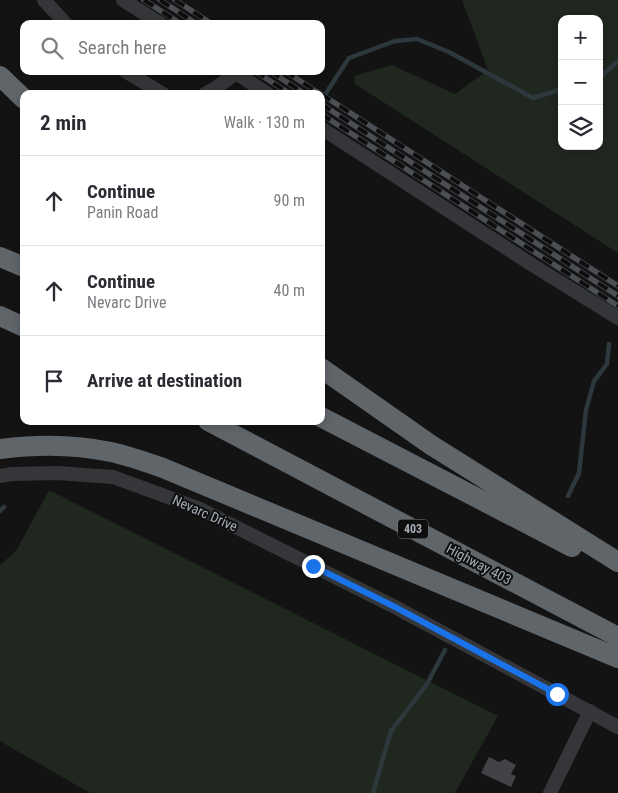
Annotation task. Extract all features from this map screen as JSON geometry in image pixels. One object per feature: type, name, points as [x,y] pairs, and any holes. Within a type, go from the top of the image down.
[{"type":"highway","points":[[0,76],[20,95]]},
{"type":"highway","points":[[0,257],[20,266]]},
{"type":"highway","points":[[0,316],[20,325]]},
{"type":"highway","points":[[325,371],[431,444],[618,562]]},
{"type":"highway","points":[[325,419],[618,571]]},
{"type":"highway","name":"Highway 403","points":[[216,425],[618,637]]},
{"type":"highway","points":[[0,449],[38,445],[65,445],[113,452],[163,468],[618,658]]},
{"type":"street","points":[[44,0],[62,20]]},
{"type":"street","points":[[123,0],[155,20]]},
{"type":"street","points":[[132,75],[156,90]]},
{"type":"street","points":[[212,90],[231,75]]},
{"type":"street","points":[[240,75],[262,90]]},
{"type":"street","points":[[325,131],[618,318]]},
{"type":"street","name":"Nevarc Drive","points":[[0,476],[57,473],[113,477],[198,508],[395,607],[618,727]]},
{"type":"street","points":[[550,792],[590,711]]},
{"type":"shaded area","points":[[462,0],[618,0],[618,253],[355,84],[354,76],[392,65],[455,94],[488,70]]},
{"type":"shaded area","points":[[49,490],[498,716],[455,793],[90,793],[0,741],[0,565],[16,551]]},
{"type":"building","points":[[489,757],[499,762],[505,759],[516,765],[511,774],[516,776],[511,787],[481,773]]},
{"type":"waterway","points":[[326,93],[349,58],[395,41],[417,39],[449,52],[533,98],[558,90]]},
{"type":"waterway","points":[[603,74],[618,61]]},
{"type":"waterway","points":[[568,496],[579,473],[586,410],[594,381],[607,364],[609,344]]},
{"type":"waterway","points":[[0,511],[4,507]]},
{"type":"waterway","points":[[373,793],[391,731],[427,684],[445,650]]},
{"type":"railway","points":[[144,0],[175,20]]},
{"type":"railway","points":[[160,0],[191,20]]},
{"type":"railway","points":[[175,0],[206,20]]},
{"type":"railway","points":[[261,75],[284,90]]},
{"type":"railway","points":[[276,75],[299,90]]},
{"type":"railway","points":[[291,75],[314,90]]},
{"type":"railway","points":[[325,97],[618,286]]},
{"type":"railway","points":[[325,107],[618,296]]},
{"type":"railway","points":[[325,117],[618,306]]},
{"type":"route","points":[[313,566],[395,607],[557,694]]}]
